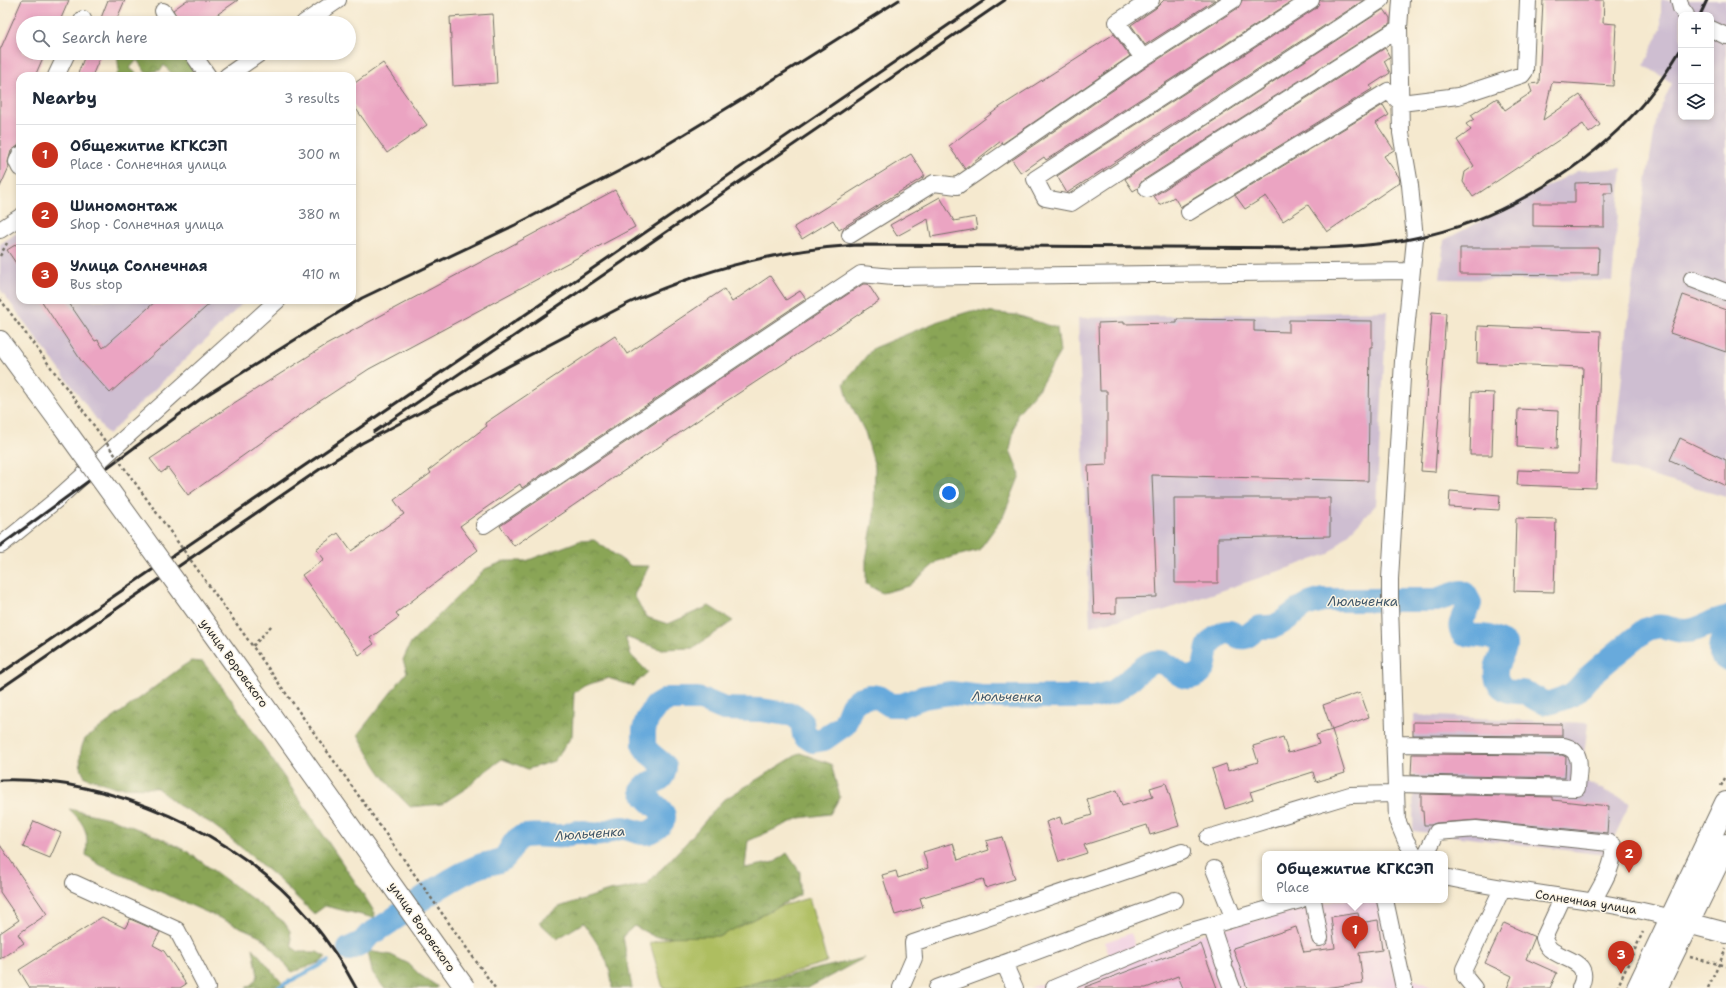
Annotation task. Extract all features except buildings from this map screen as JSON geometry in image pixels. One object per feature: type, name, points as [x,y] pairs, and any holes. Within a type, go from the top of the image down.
[{"type":"highway","points":[[1656,988],[1680,920],[1726,803]]},
{"type":"highway","points":[[1638,988],[1726,845]]},
{"type":"main road","name":"улица Воровского","points":[[0,341],[231,659],[465,988]]},
{"type":"main road","name":"Солнечная улица","points":[[1680,920],[1726,933]]},
{"type":"street","points":[[314,16],[338,0]]},
{"type":"street","points":[[1142,58],[1117,22],[1151,0]]},
{"type":"street","points":[[850,235],[934,183],[957,186],[1142,58],[1233,0]]},
{"type":"street","points":[[1311,0],[1035,178],[1045,198],[1071,203],[1381,0]]},
{"type":"street","points":[[1401,0],[1399,28],[1401,133],[1410,185],[1414,238],[1403,361],[1390,579],[1390,606],[1397,820],[1412,851]]},
{"type":"street","points":[[1189,212],[1388,91],[1401,103],[1458,96],[1524,74],[1528,0]]},
{"type":"street","points":[[1679,0],[1680,8],[1683,12]]},
{"type":"street","points":[[1147,189],[1399,28]]},
{"type":"street","points":[[1714,30],[1726,36]]},
{"type":"street","points":[[58,72],[64,60]]},
{"type":"street","points":[[197,60],[205,72]]},
{"type":"street","points":[[233,72],[250,60]]},
{"type":"street","points":[[3,236],[16,221]]},
{"type":"street","points":[[484,525],[860,274],[893,277],[1411,271]]},
{"type":"street","points":[[1692,279],[1726,292]]},
{"type":"street","points":[[1,545],[55,501],[274,304]]},
{"type":"street","points":[[1208,838],[1350,795],[1396,789],[1577,788],[1579,759],[1577,753],[1572,748],[1564,746],[1394,744]]},
{"type":"street","points":[[1428,851],[1437,832],[1476,829],[1609,843],[1612,845],[1613,850],[1610,869],[1593,901]]},
{"type":"street","points":[[901,988],[914,958],[913,943],[1182,852]]},
{"type":"street","points":[[1214,869],[1234,918]]},
{"type":"street","name":"Солнечная улица","points":[[1448,878],[1502,889],[1593,901],[1680,920]]},
{"type":"street","points":[[74,883],[177,930],[207,988]]},
{"type":"street","points":[[1474,988],[1465,977],[1464,969],[1502,889]]},
{"type":"street","points":[[1563,897],[1544,938],[1546,945],[1550,950],[1575,961],[1580,966],[1584,980],[1580,988]]},
{"type":"street","points":[[937,988],[1175,900]]},
{"type":"street","points":[[1054,988],[1188,932],[1289,903]]},
{"type":"street","points":[[1313,903],[1320,938]]},
{"type":"street","points":[[1386,903],[1404,988]]},
{"type":"street","points":[[1211,925],[1232,988]]},
{"type":"street","points":[[1004,963],[1015,988]]},
{"type":"path","points":[[0,256],[3,236]]},
{"type":"path","points":[[0,299],[82,409],[253,646],[495,988]]},
{"type":"path","points":[[253,646],[272,625]]},
{"type":"path","points":[[1617,988],[1639,941]]},
{"type":"path","points":[[1708,988],[1726,949]]},
{"type":"path","points":[[1689,957],[1726,966]]},
{"type":"shaded area","points":[[1661,0],[1726,0],[1726,497],[1612,465],[1639,225],[1657,116],[1672,83],[1644,65],[1661,29]]},
{"type":"shaded area","points":[[1622,168],[1612,281],[1440,279],[1444,240],[1577,171]]},
{"type":"shaded area","points":[[16,234],[16,304],[242,304],[108,435],[0,289],[0,244]]},
{"type":"shaded area","points":[[1387,311],[1376,505],[1329,554],[1162,611],[1090,626],[1078,318]]},
{"type":"shaded area","points":[[1414,715],[1588,723],[1581,779],[1630,803],[1606,855],[1413,831]]},
{"type":"shaded area","points":[[1325,903],[1381,903],[1394,976],[1414,979],[1433,988],[1030,988],[1110,958],[1105,942],[1131,933],[1138,953],[1213,931]]},
{"type":"green space","points":[[118,60],[137,60],[130,68],[134,72],[119,71]]},
{"type":"green space","points":[[137,60],[189,60],[194,65],[192,72],[170,72],[164,65],[161,70],[145,72]]},
{"type":"green space","points":[[971,311],[1017,315],[1057,328],[1060,352],[1039,388],[1017,414],[1010,450],[1020,475],[1003,517],[979,550],[938,561],[909,586],[882,593],[866,584],[866,560],[874,515],[875,467],[865,432],[849,401],[844,383],[873,348],[939,321]]},
{"type":"green space","points":[[594,540],[631,566],[649,566],[634,595],[646,617],[668,624],[709,606],[733,621],[693,648],[660,649],[625,637],[631,655],[648,672],[633,686],[608,678],[584,686],[574,693],[572,736],[554,761],[528,769],[502,759],[483,773],[468,787],[442,804],[410,807],[381,773],[358,734],[407,672],[403,660],[410,644],[485,569],[505,561],[526,561],[579,541]]},
{"type":"green space","points":[[191,661],[203,662],[231,699],[360,889],[375,913],[374,918],[325,906],[314,914],[278,879],[224,833],[209,822],[178,805],[157,788],[115,787],[85,777],[81,768],[80,758],[81,748],[85,739]]},
{"type":"green space","points":[[800,753],[831,764],[840,797],[830,814],[800,818],[748,841],[745,868],[775,862],[787,853],[800,872],[800,895],[721,936],[655,937],[634,926],[623,936],[632,988],[612,988],[607,961],[583,923],[557,939],[539,922],[559,907],[609,891],[646,885],[687,842],[722,801]]},
{"type":"green space","points":[[69,809],[113,819],[160,838],[188,852],[284,922],[290,931],[292,947],[299,952],[317,952],[326,957],[321,962],[292,972],[266,941],[258,935],[100,865],[86,855],[87,840],[85,829],[79,819]]},
{"type":"green space","points":[[809,898],[827,962],[738,988],[663,988],[650,943]]},
{"type":"green space","points":[[253,948],[286,988],[246,988],[253,983],[258,976]]},
{"type":"green space","points":[[368,951],[391,955],[409,964],[420,975],[437,986],[437,988],[384,988],[372,972]]},
{"type":"green space","points":[[864,958],[808,988],[733,988]]},
{"type":"waterway","name":"Люльченка","points":[[349,949],[363,942],[369,935],[453,879],[467,871],[503,859],[517,839],[521,837],[535,835],[564,836],[576,832],[598,834],[621,828],[641,833],[653,831],[663,821],[664,817],[659,808],[645,796],[642,790],[645,786],[662,776],[665,766],[649,753],[644,746],[644,730],[647,720],[656,706],[668,699],[697,699],[724,709],[761,710],[794,715],[802,722],[804,735],[813,741],[824,739],[844,725],[852,705],[859,699],[869,696],[878,697],[890,705],[902,705],[924,697],[950,693],[981,697],[1095,697],[1113,692],[1145,667],[1154,662],[1165,664],[1184,676],[1195,676],[1203,669],[1210,644],[1220,635],[1230,632],[1237,636],[1245,637],[1258,628],[1273,627],[1286,620],[1305,606],[1323,600],[1436,600],[1461,592],[1465,594],[1470,603],[1460,626],[1463,634],[1489,637],[1505,644],[1505,648],[1498,662],[1496,671],[1499,684],[1509,691],[1525,693],[1541,702],[1549,703],[1574,693],[1591,675],[1645,630],[1661,627],[1689,631],[1726,618]]},
{"type":"waterway","name":"Люльченка","points":[[1726,636],[1720,649],[1720,654],[1726,659]]},
{"type":"waterway","name":"Люльченка","points":[[277,988],[328,961]]},
{"type":"railway","points":[[356,302],[515,225],[648,156],[752,93],[899,0]]},
{"type":"railway","points":[[0,674],[985,0]]},
{"type":"railway","points":[[374,432],[1005,0]]},
{"type":"railway","points":[[1701,12],[1707,0]]},
{"type":"railway","points":[[320,469],[362,443],[629,303],[656,291],[712,271],[769,257],[857,245],[1330,248],[1391,242],[1444,231],[1502,209],[1557,178],[1583,160],[1629,119],[1657,86],[1678,54]]},
{"type":"railway","points":[[0,546],[202,398],[352,304]]},
{"type":"railway","points":[[0,689],[323,467]]},
{"type":"railway","points":[[0,780],[42,781],[85,788],[127,799],[169,816],[209,836],[246,860],[280,888],[322,934],[340,960],[356,988]]},
{"type":"place","name":"Шиномонтаж","points":[[1629,873]]},
{"type":"place","name":"Общежитие КГКСЭП","points":[[1355,949]]},
{"type":"place","name":"Улица Солнечная","points":[[1621,974]]}]
